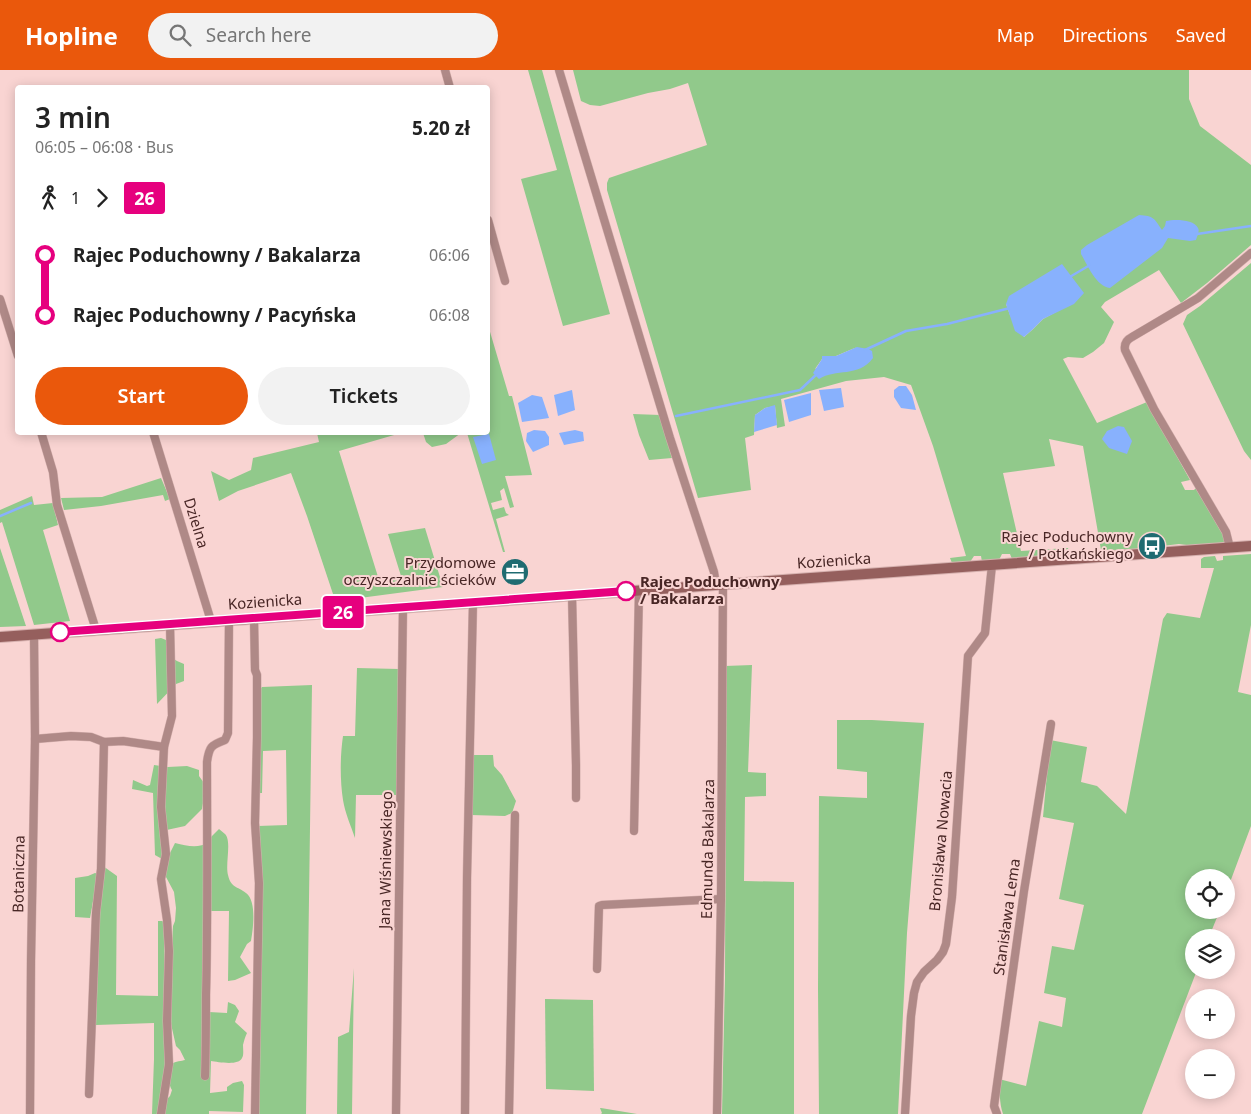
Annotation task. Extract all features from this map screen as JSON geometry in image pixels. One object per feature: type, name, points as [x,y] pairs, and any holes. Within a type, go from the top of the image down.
[{"type":"main road","name":"Kozienicka","points":[[0,637],[1251,546]]},
{"type":"street","points":[[445,70],[449,85]]},
{"type":"street","name":"Edmunda Bakalarza","points":[[559,70],[670,438],[714,572],[720,584],[721,899],[717,1114]]},
{"type":"street","points":[[490,227],[505,281]]},
{"type":"street","points":[[1230,548],[1226,532],[1154,409],[1124,345],[1132,336],[1198,298],[1251,253]]},
{"type":"street","points":[[0,298],[15,346]]},
{"type":"street","points":[[42,435],[53,472],[57,505],[96,630]]},
{"type":"street","name":"Dzielna","points":[[154,435],[212,621]]},
{"type":"street","name":"Bronisława Nowacia","points":[[905,1114],[910,1024],[914,993],[917,982],[924,972],[937,960],[946,944],[952,887],[968,656],[985,633],[992,565]]},
{"type":"street","points":[[634,831],[639,590]]},
{"type":"street","points":[[572,596],[576,798]]},
{"type":"street","points":[[466,1114],[467,878],[473,602]]},
{"type":"street","name":"Jana Wiśniewskiego","points":[[396,1114],[403,607]]},
{"type":"street","points":[[254,618],[255,670],[257,675],[255,823],[259,883],[255,1114]]},
{"type":"street","points":[[205,1076],[208,930],[207,762],[208,750],[214,744],[225,740],[228,733],[229,620]]},
{"type":"street","points":[[161,1114],[169,1064],[167,920],[161,879],[166,854],[161,807],[164,747],[172,716],[170,624]]},
{"type":"street","name":"Botaniczna","points":[[30,1114],[35,740],[34,634]]},
{"type":"street","name":"Stanisława Lema","points":[[997,1114],[994,1106],[995,1096],[1024,892],[1051,724]]},
{"type":"street","points":[[35,740],[71,736],[90,737],[104,742],[123,740],[164,747]]},
{"type":"street","points":[[89,1094],[104,742]]},
{"type":"street","points":[[509,1114],[514,815]]},
{"type":"street","points":[[597,969],[599,906],[721,899]]},
{"type":"green space","points":[[528,70],[542,70],[610,314],[563,326],[521,179],[557,170]]},
{"type":"green space","points":[[573,70],[1189,70],[1189,99],[1200,126],[1251,165],[1251,245],[1181,303],[1159,270],[1105,302],[1101,307],[1114,322],[1104,343],[1083,358],[1068,357],[1063,359],[1097,423],[1147,402],[1190,480],[1181,482],[1185,490],[1194,490],[1196,488],[1225,539],[1223,544],[1194,546],[1179,544],[1119,551],[1101,550],[1083,446],[1049,439],[1055,466],[1003,473],[1021,551],[1068,548],[1070,555],[1012,559],[1010,554],[1002,554],[999,560],[982,562],[981,556],[974,556],[970,562],[952,563],[950,558],[966,556],[933,446],[911,385],[884,377],[846,381],[781,399],[785,426],[777,428],[775,406],[765,408],[755,415],[754,435],[745,438],[751,490],[698,498],[607,190],[607,183],[609,178],[707,145],[688,83],[600,106],[590,105],[581,101]],"holes":[[[1006,304],[1056,312],[1043,319],[1024,337],[1010,315]],[[857,347],[815,369],[822,356],[836,356]]]},
{"type":"green space","points":[[1251,263],[1251,460],[1244,451],[1183,324],[1187,315]]},
{"type":"green space","points":[[490,332],[509,396],[512,396],[532,475],[505,476],[514,507],[510,508],[504,488],[500,491],[502,500],[491,503],[493,510],[504,507],[509,515],[496,519],[505,552],[503,552],[468,435],[490,435]]},
{"type":"green space","points":[[633,414],[660,415],[672,458],[649,460]]},
{"type":"green space","points":[[317,435],[394,435],[339,451],[379,580],[401,576],[388,534],[425,528],[443,587],[337,601],[291,473],[238,491],[219,501],[211,471],[229,480],[251,470],[253,458],[319,442]]},
{"type":"green space","points":[[424,435],[458,435],[446,444],[432,447],[426,442]]},
{"type":"green space","points":[[161,478],[170,499],[165,501],[163,495],[101,506],[64,510],[61,498],[102,497]]},
{"type":"green space","points":[[32,496],[34,505],[53,503],[58,525],[43,530],[70,621],[34,625],[2,522],[0,523],[0,510]]},
{"type":"green space","points":[[0,548],[26,626],[0,627]]},
{"type":"green space","points":[[1251,554],[1251,625],[1238,692],[1251,695],[1251,826],[1235,869],[1185,869],[1185,919],[1216,919],[1212,929],[1185,929],[1185,979],[1194,979],[1190,989],[1185,989],[1185,1001],[1142,1114],[1003,1114],[1000,1101],[999,1079],[1026,1086],[1039,1021],[1062,1027],[1066,998],[1044,993],[1052,946],[1074,950],[1084,905],[1059,899],[1074,823],[1043,817],[1050,740],[1087,747],[1081,782],[1097,786],[1126,814],[1163,619],[1167,613],[1200,618],[1214,568],[1201,568],[1201,559],[1215,556],[1217,561],[1223,560],[1223,556]]},
{"type":"green space","points":[[161,638],[166,640],[168,655],[184,664],[184,681],[176,684],[157,704],[155,639]]},
{"type":"green space","points":[[752,665],[748,772],[766,773],[766,796],[745,797],[744,881],[794,882],[794,1114],[722,1114],[725,977],[725,666]]},
{"type":"green space","points":[[357,668],[399,669],[399,795],[356,795],[355,838],[344,805],[341,785],[341,752],[343,736],[355,736]]},
{"type":"green space","points":[[312,685],[306,1114],[257,1114],[258,826],[287,825],[286,750],[263,751],[262,793],[258,793],[259,690],[262,687]]},
{"type":"green space","points":[[837,720],[924,723],[907,933],[898,1114],[819,1114],[819,796],[867,798],[867,772],[837,769]]},
{"type":"green space","points":[[473,755],[493,755],[494,766],[502,775],[516,801],[512,813],[505,816],[471,815]]},
{"type":"green space","points":[[154,765],[168,767],[187,766],[199,770],[199,776],[204,783],[205,791],[202,809],[185,826],[162,831],[164,849],[162,859],[155,855],[153,793],[132,789],[133,780],[147,786],[150,785]]},
{"type":"green space","points":[[219,829],[225,834],[228,842],[227,870],[229,879],[233,885],[246,893],[252,902],[253,923],[251,941],[247,944],[240,957],[251,973],[228,981],[229,911],[205,911],[209,1012],[227,1013],[228,1002],[235,1005],[239,1011],[235,1022],[247,1033],[243,1045],[243,1055],[240,1060],[228,1063],[211,1061],[210,1093],[227,1091],[227,1087],[233,1083],[242,1081],[244,1085],[243,1112],[209,1111],[209,1114],[164,1114],[164,1102],[170,1096],[172,1090],[169,1077],[170,1066],[175,1062],[185,1060],[176,1046],[171,1024],[167,1021],[166,1064],[159,1114],[152,1114],[154,1023],[96,1025],[97,927],[103,866],[117,876],[116,995],[158,996],[158,921],[164,922],[166,978],[171,961],[175,921],[174,892],[166,877],[166,866],[170,853],[175,843],[197,846],[210,842],[211,837]]},
{"type":"green space","points":[[98,874],[90,918],[75,917],[75,878]]},
{"type":"green space","points":[[354,968],[352,1114],[337,1114],[338,1037],[349,1032]]},
{"type":"green space","points":[[545,999],[593,1000],[594,1091],[546,1089]]},
{"type":"green space","points":[[600,1108],[637,1114],[601,1114]]},
{"type":"water","points":[[1139,215],[1153,218],[1162,230],[1166,221],[1179,220],[1188,221],[1196,225],[1199,232],[1196,240],[1168,238],[1162,248],[1110,288],[1101,284],[1093,275],[1081,254],[1081,250]]},
{"type":"water","points":[[1062,264],[1084,293],[1074,304],[1043,319],[1024,337],[1015,331],[1006,304],[1009,296]]},
{"type":"water","points":[[857,347],[872,351],[873,358],[861,368],[854,371],[832,374],[819,379],[813,373],[822,356],[836,356]]},
{"type":"water","points":[[899,386],[906,386],[912,395],[916,410],[901,408],[894,397],[894,390]]},
{"type":"water","points":[[841,388],[844,407],[824,411],[819,390]]},
{"type":"water","points":[[572,390],[575,410],[558,416],[554,395]]},
{"type":"water","points":[[811,393],[811,415],[789,422],[784,400]]},
{"type":"water","points":[[532,395],[542,397],[549,418],[522,422],[518,403]]},
{"type":"water","points":[[775,405],[777,425],[754,432],[755,415],[765,408]]},
{"type":"water","points":[[1118,426],[1124,427],[1132,441],[1127,454],[1109,448],[1102,439],[1107,431]]},
{"type":"water","points":[[534,430],[545,431],[549,437],[549,445],[533,452],[526,441],[527,433]]},
{"type":"water","points":[[575,430],[583,432],[584,441],[564,445],[559,433]]},
{"type":"water","points":[[489,435],[496,460],[482,464],[473,437]]},
{"type":"waterway","points":[[1197,234],[1251,226]]},
{"type":"waterway","points":[[1068,278],[1090,265]]},
{"type":"waterway","points":[[865,350],[906,331],[947,324],[1010,308]]},
{"type":"waterway","points":[[676,416],[800,390],[818,373]]},
{"type":"waterway","points":[[0,516],[31,503]]},
{"type":"bus line","name":"26","points":[[60,632],[626,591]]},
{"type":"place","name":"Rajec Poduchowny / Potkańskiego","points":[[1152,546]]},
{"type":"place","name":"Przydomowe oczyszczalnie ścieków","points":[[515,572]]},
{"type":"place","name":"Rajec Poduchowny / Bakalarza","points":[[626,591]]}]
